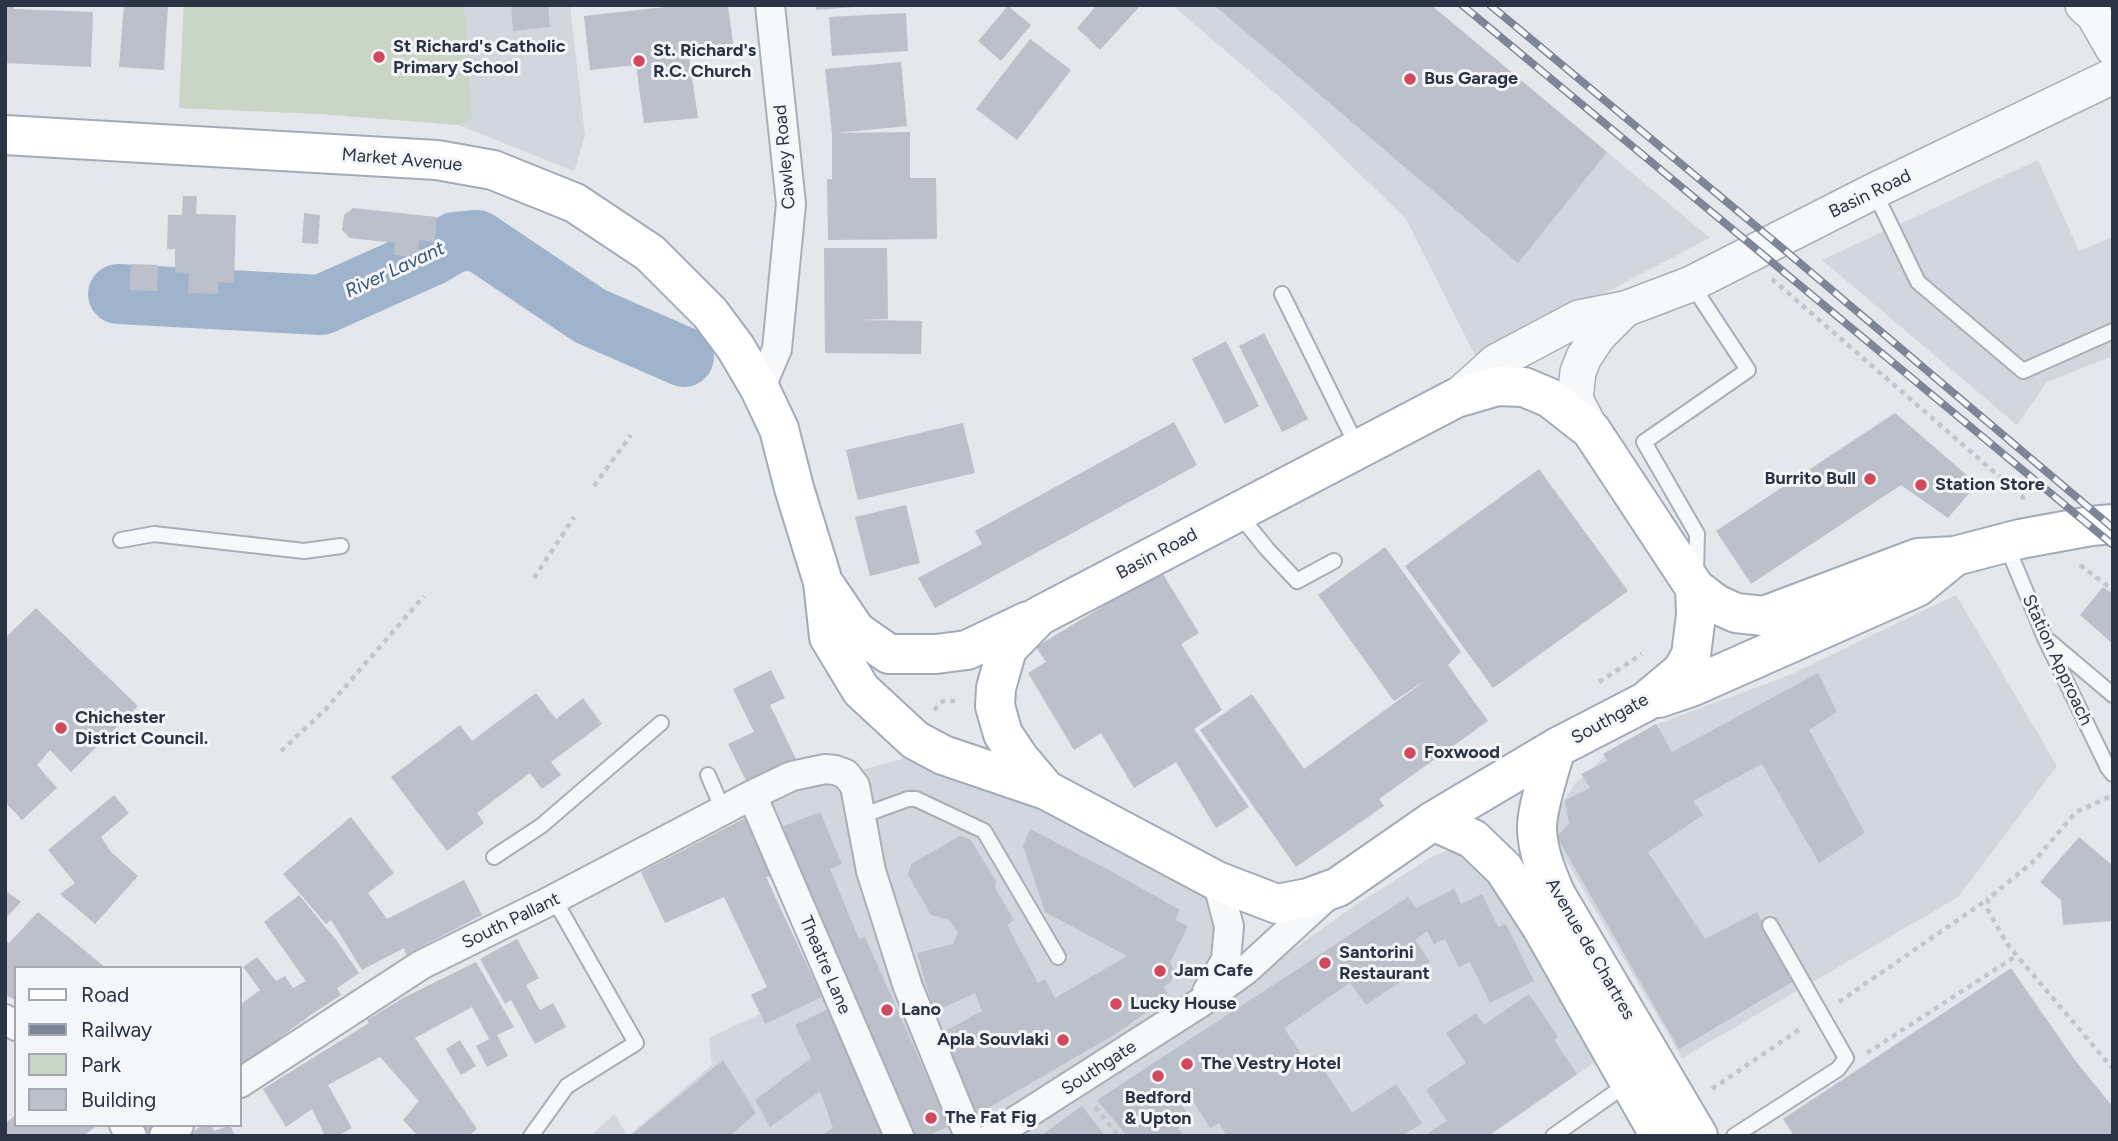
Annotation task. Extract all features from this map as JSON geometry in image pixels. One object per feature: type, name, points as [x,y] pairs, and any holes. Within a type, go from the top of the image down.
[{"type":"main road","name":"Market Avenue","points":[[5,135],[437,160],[493,170],[575,204],[650,253],[710,313],[736,348],[760,388],[779,429],[823,582]]},
{"type":"main road","points":[[1457,398],[1497,386],[1524,387],[1550,398],[1591,430],[1695,588],[1716,604],[1736,613],[1765,616],[1918,558],[1955,556],[2017,540],[2113,524]]},
{"type":"main road","name":"Basin Road","points":[[1046,790],[1003,734],[995,706],[996,688],[1007,649],[1039,616],[1457,398]]},
{"type":"main road","points":[[1646,702],[1691,687],[1917,587],[1955,556]]},
{"type":"main road","points":[[823,582],[856,631],[889,654],[936,654],[967,650],[1039,616]]},
{"type":"main road","points":[[823,582],[829,637],[861,690],[870,699],[915,740],[943,755],[1046,790]]},
{"type":"main road","name":"Southgate","points":[[1046,790],[1217,881],[1277,904],[1308,898],[1338,887],[1433,821],[1556,748],[1646,702],[1682,671],[1690,655],[1696,615],[1695,588]]},
{"type":"main road","name":"Avenue de Chartres","points":[[1556,748],[1536,828],[1544,866],[1556,895],[1698,1136]]},
{"type":"main road","name":"Avenue de Chartres","points":[[1433,821],[1473,839],[1504,869],[1541,926],[1660,1136]]},
{"type":"street","name":"Cawley Road","points":[[760,388],[777,349],[791,204],[770,5]]},
{"type":"street","points":[[2083,5],[2094,15],[2113,48]]},
{"type":"street","name":"Basin Road","points":[[1625,309],[1691,284],[1874,191],[2113,76]]},
{"type":"street","points":[[1457,398],[1496,362],[1579,318],[1625,309]]},
{"type":"street","points":[[1591,430],[1575,399],[1578,372],[1584,356],[1598,336],[1625,309]]},
{"type":"street","name":"South Pallant","points":[[242,1082],[421,965],[792,776],[825,769],[846,774],[855,786],[861,816]]},
{"type":"street","name":"Theatre Lane","points":[[752,795],[899,1136]]},
{"type":"street","points":[[861,816],[871,871],[908,987],[986,1135]]},
{"type":"street","name":"Southgate","points":[[1203,1001],[1226,960],[1229,926],[1217,881]]},
{"type":"street","name":"Southgate","points":[[986,1135],[1076,1083],[1203,1001],[1258,960],[1338,887]]},
{"type":"lane","points":[[1874,191],[1918,282],[2023,371],[2113,331]]},
{"type":"lane","points":[[1691,284],[1748,369],[1644,442],[1698,534],[1695,588]]},
{"type":"lane","points":[[1282,294],[1359,449]]},
{"type":"lane","points":[[1238,512],[1267,550],[1297,581],[1334,561]]},
{"type":"lane","points":[[121,540],[153,534],[304,551],[341,546]]},
{"type":"lane","name":"Station Approach","points":[[2017,540],[2045,638],[2111,769]]},
{"type":"lane","points":[[2045,638],[2113,695]]},
{"type":"lane","points":[[494,856],[541,826],[661,723]]},
{"type":"lane","points":[[708,775],[723,810]]},
{"type":"lane","points":[[861,816],[908,799],[916,799],[984,831],[1058,957]]},
{"type":"lane","points":[[531,1136],[567,1086],[636,1043],[554,899]]},
{"type":"lane","points":[[1734,1136],[1838,1069],[1846,1058],[1770,925]]},
{"type":"lane","points":[[1553,1136],[1629,1084]]},
{"type":"path","points":[[1745,256],[2023,497],[2017,540]]},
{"type":"path","points":[[594,486],[631,435]]},
{"type":"path","points":[[534,578],[574,517]]},
{"type":"path","points":[[2096,577],[2113,590]]},
{"type":"path","points":[[281,751],[326,710],[424,596]]},
{"type":"path","points":[[2113,796],[2077,812],[2035,860],[1988,900],[1988,910],[2007,944],[2113,1069]]},
{"type":"path","points":[[1846,1058],[1866,1054],[2016,956]]},
{"type":"path","points":[[1076,1083],[1119,1136]]},
{"type":"shaded area","name":"St Richard's Catholic Primary School","points":[[184,5],[570,5],[585,136],[574,171],[459,125],[321,114],[179,108]]},
{"type":"shaded area","points":[[1172,5],[1431,5],[1710,238],[1477,359],[1406,219],[1288,104]]},
{"type":"shaded area","points":[[2038,160],[2079,251],[2113,237],[2113,356],[2047,382],[2017,425],[1822,260]]},
{"type":"shaded area","points":[[1956,595],[2057,766],[1958,897],[1682,1058],[1556,843],[1555,825],[1560,808],[1574,785],[1605,756],[1655,725],[1787,676]]},
{"type":"shaded area","points":[[915,740],[1217,881],[1229,926],[1203,1001],[1083,1080],[1187,1028],[1354,906],[1430,858],[1473,839],[1610,1052],[1489,1136],[628,1136],[712,1065],[709,1038],[760,1014],[765,1024],[836,990],[752,795],[902,759]]},
{"type":"shaded area","points":[[614,1114],[628,1136],[591,1136]]},
{"type":"green space","name":"St Richard's Catholic Primary School","points":[[184,5],[464,5],[472,119],[459,125],[321,114],[179,108]]},
{"type":"building","points":[[5,5],[14,5],[14,9],[93,12],[91,67],[5,63]]},
{"type":"building","points":[[124,5],[168,5],[164,70],[119,67]]},
{"type":"building","points":[[511,5],[548,5],[550,27],[513,31]]},
{"type":"building","name":"St. Richard's R.C. Church","points":[[683,5],[728,5],[734,51],[689,57],[698,118],[644,123],[636,65],[590,70],[584,16]]},
{"type":"building","points":[[816,5],[854,5],[854,7],[816,10]]},
{"type":"building","points":[[1097,5],[1141,5],[1100,50],[1077,28]]},
{"type":"building","name":"Bus Garage","points":[[1214,5],[1431,5],[1607,152],[1518,263]]},
{"type":"building","points":[[1008,6],[1031,25],[1001,61],[978,41]]},
{"type":"building","points":[[906,13],[908,51],[832,56],[829,17]]},
{"type":"building","points":[[1030,39],[1071,70],[1017,140],[976,109]]},
{"type":"building","points":[[901,62],[907,126],[836,133],[910,132],[910,178],[936,178],[937,239],[828,240],[827,179],[832,179],[832,133],[825,69]]},
{"type":"building","points":[[183,196],[197,196],[196,214],[236,215],[234,283],[218,282],[218,294],[188,293],[189,273],[175,272],[175,249],[167,249],[168,215],[182,215]]},
{"type":"building","points":[[353,208],[437,217],[435,242],[419,240],[418,257],[394,255],[395,243],[350,238],[342,230],[344,215]]},
{"type":"building","points":[[304,213],[320,215],[318,244],[302,243]]},
{"type":"building","points":[[824,248],[887,248],[888,319],[859,320],[922,321],[921,354],[825,353]]},
{"type":"building","points":[[131,264],[158,265],[157,291],[129,290]]},
{"type":"building","points":[[1264,333],[1308,419],[1282,432],[1239,346]]},
{"type":"building","points":[[1226,341],[1259,406],[1225,424],[1192,359]]},
{"type":"building","points":[[1895,413],[1977,484],[1948,518],[1901,485],[1751,584],[1716,531]]},
{"type":"building","points":[[1174,422],[1197,465],[935,608],[918,578],[982,544],[975,531]]},
{"type":"building","points":[[963,423],[975,473],[858,500],[846,450]]},
{"type":"building","points":[[1539,469],[1628,591],[1493,688],[1405,566]]},
{"type":"building","points":[[906,505],[920,563],[870,576],[855,517]]},
{"type":"building","points":[[1385,547],[1461,652],[1448,665],[1488,721],[1379,799],[1384,806],[1296,867],[1200,730],[1252,694],[1304,769],[1429,678],[1394,701],[1318,595]]},
{"type":"building","points":[[1161,571],[1199,633],[1181,644],[1222,710],[1194,729],[1249,807],[1216,828],[1176,762],[1134,788],[1101,733],[1074,750],[1028,673],[1046,662],[1036,647]]},
{"type":"building","points":[[2103,587],[2113,594],[2113,644],[2080,615]]},
{"type":"building","name":"Chichester District Council.","points":[[36,608],[138,706],[71,772],[50,750],[37,765],[57,788],[22,820],[5,802],[5,638]]},
{"type":"building","points":[[771,670],[785,698],[770,705],[796,759],[747,783],[728,744],[754,732],[733,689]]},
{"type":"building","points":[[1818,673],[1837,712],[1809,730],[1865,833],[1819,863],[1762,764],[1693,801],[1703,815],[1648,852],[1705,939],[1757,912],[1794,981],[1679,1049],[1557,837],[1569,823],[1565,800],[1590,788],[1581,774],[1608,761],[1603,754],[1656,724],[1672,752]]},
{"type":"building","points":[[536,693],[556,719],[583,698],[602,724],[551,762],[561,775],[542,789],[530,773],[477,813],[484,823],[447,851],[391,777],[460,725],[472,741]]},
{"type":"building","points":[[114,795],[129,813],[101,837],[111,852],[138,876],[95,924],[60,894],[75,883],[48,850]]},
{"type":"building","points":[[820,812],[842,864],[830,869],[859,939],[865,937],[949,1126],[927,1136],[905,1136],[774,830]]},
{"type":"building","points":[[351,817],[394,873],[368,893],[387,919],[464,880],[482,915],[406,955],[404,948],[362,970],[331,920],[326,924],[283,874]]},
{"type":"building","points":[[745,818],[772,876],[766,877],[822,997],[765,1024],[751,995],[767,987],[724,897],[665,923],[641,872]]},
{"type":"building","points":[[1030,829],[1180,910],[1175,920],[1188,926],[1170,962],[1175,972],[1171,982],[1163,987],[1168,993],[1114,1035],[976,1115],[938,1035],[982,1011],[975,993],[934,1012],[917,953],[953,944],[958,932],[949,920],[931,915],[908,875],[911,864],[960,836],[970,839],[996,881],[995,888],[1014,920],[1007,925],[1038,983],[1045,979],[1055,998],[1127,956],[1045,912],[1023,846]]},
{"type":"building","points":[[2079,837],[2112,865],[2113,921],[2063,925],[2061,900],[2040,882]]},
{"type":"building","points":[[1454,889],[1461,904],[1482,894],[1498,927],[1506,924],[1534,981],[1490,1003],[1470,962],[1459,967],[1445,939],[1434,944],[1427,931],[1415,940],[1430,962],[1366,1005],[1350,983],[1284,1028],[1306,1061],[1314,1055],[1352,1113],[1396,1084],[1422,1123],[1402,1136],[1227,1136],[1219,1123],[1210,1128],[1186,1090],[1176,1097],[1191,1119],[1178,1128],[1184,1136],[1127,1136],[1097,1100],[1408,897],[1416,908]]},
{"type":"building","points":[[5,890],[21,902],[5,919]]},
{"type":"building","points":[[299,895],[359,973],[337,988],[341,995],[242,1066],[242,1004],[260,990],[243,967],[257,957],[276,981],[285,976],[293,988],[306,981],[264,922]]},
{"type":"building","points":[[38,912],[104,966],[14,966],[14,999],[5,995],[5,941],[9,943]]},
{"type":"building","points":[[517,939],[539,978],[526,985],[540,1010],[553,1003],[566,1027],[535,1044],[511,1000],[505,1004],[480,959]]},
{"type":"building","points":[[476,962],[514,1027],[497,1035],[508,1056],[487,1067],[476,1046],[489,1039],[472,1007],[415,1038],[477,1129],[468,1136],[418,1136],[403,1120],[419,1101],[380,1057],[328,1085],[352,1128],[338,1136],[325,1136],[312,1109],[286,1127],[263,1089],[369,1023],[367,1020],[405,997]]},
{"type":"building","points":[[2011,968],[2074,1059],[2113,1107],[2113,1136],[1794,1136],[1783,1119]]},
{"type":"building","points":[[1529,994],[1558,1037],[1554,1040],[1577,1074],[1488,1136],[1430,1136],[1428,1133],[1447,1121],[1426,1090],[1466,1063],[1446,1033],[1476,1013],[1484,1025]]},
{"type":"building","points":[[828,1009],[890,1136],[821,1136],[833,1128],[820,1091],[770,1127],[755,1100],[811,1058],[795,1025]]},
{"type":"building","points":[[460,1040],[476,1066],[461,1075],[446,1049]]},
{"type":"building","points":[[723,1060],[756,1113],[730,1136],[630,1136]]},
{"type":"building","points":[[1082,1106],[1105,1136],[1040,1136]]},
{"type":"building","points":[[14,1116],[14,1127],[95,1127],[83,1136],[5,1136],[5,1123]]},
{"type":"building","points":[[144,1127],[159,1127],[149,1134]]},
{"type":"building","points":[[200,1127],[212,1127],[214,1131],[231,1127],[235,1136],[186,1136]]},
{"type":"waterway","name":"River Lavant","points":[[118,294],[321,305],[433,255],[455,242],[477,240],[590,316],[684,357]]},
{"type":"railway","points":[[1462,5],[2113,545]]},
{"type":"railway","points":[[1490,5],[2113,528]]},
{"type":"place","name":"St Richard's Catholic Primary School","points":[[379,57]]},
{"type":"place","name":"St. Richard's R.C. Church","points":[[639,61]]},
{"type":"place","name":"Bus Garage","points":[[1410,79]]},
{"type":"place","name":"Burrito Bull","points":[[1870,479]]},
{"type":"place","name":"Station Store","points":[[1921,485]]},
{"type":"place","name":"Chichester District Council.","points":[[61,728]]},
{"type":"place","name":"Foxwood","points":[[1410,753]]},
{"type":"place","name":"Santorini Restaurant","points":[[1325,963]]},
{"type":"place","name":"Jam Cafe","points":[[1160,971]]},
{"type":"place","name":"Lucky House","points":[[1116,1004]]},
{"type":"place","name":"Lano","points":[[887,1010]]},
{"type":"place","name":"Apla Souvlaki","points":[[1063,1040]]},
{"type":"place","name":"The Vestry Hotel","points":[[1187,1064]]},
{"type":"place","name":"Bedford & Upton","points":[[1158,1076]]},
{"type":"place","name":"The Fat Fig","points":[[931,1118]]}]
